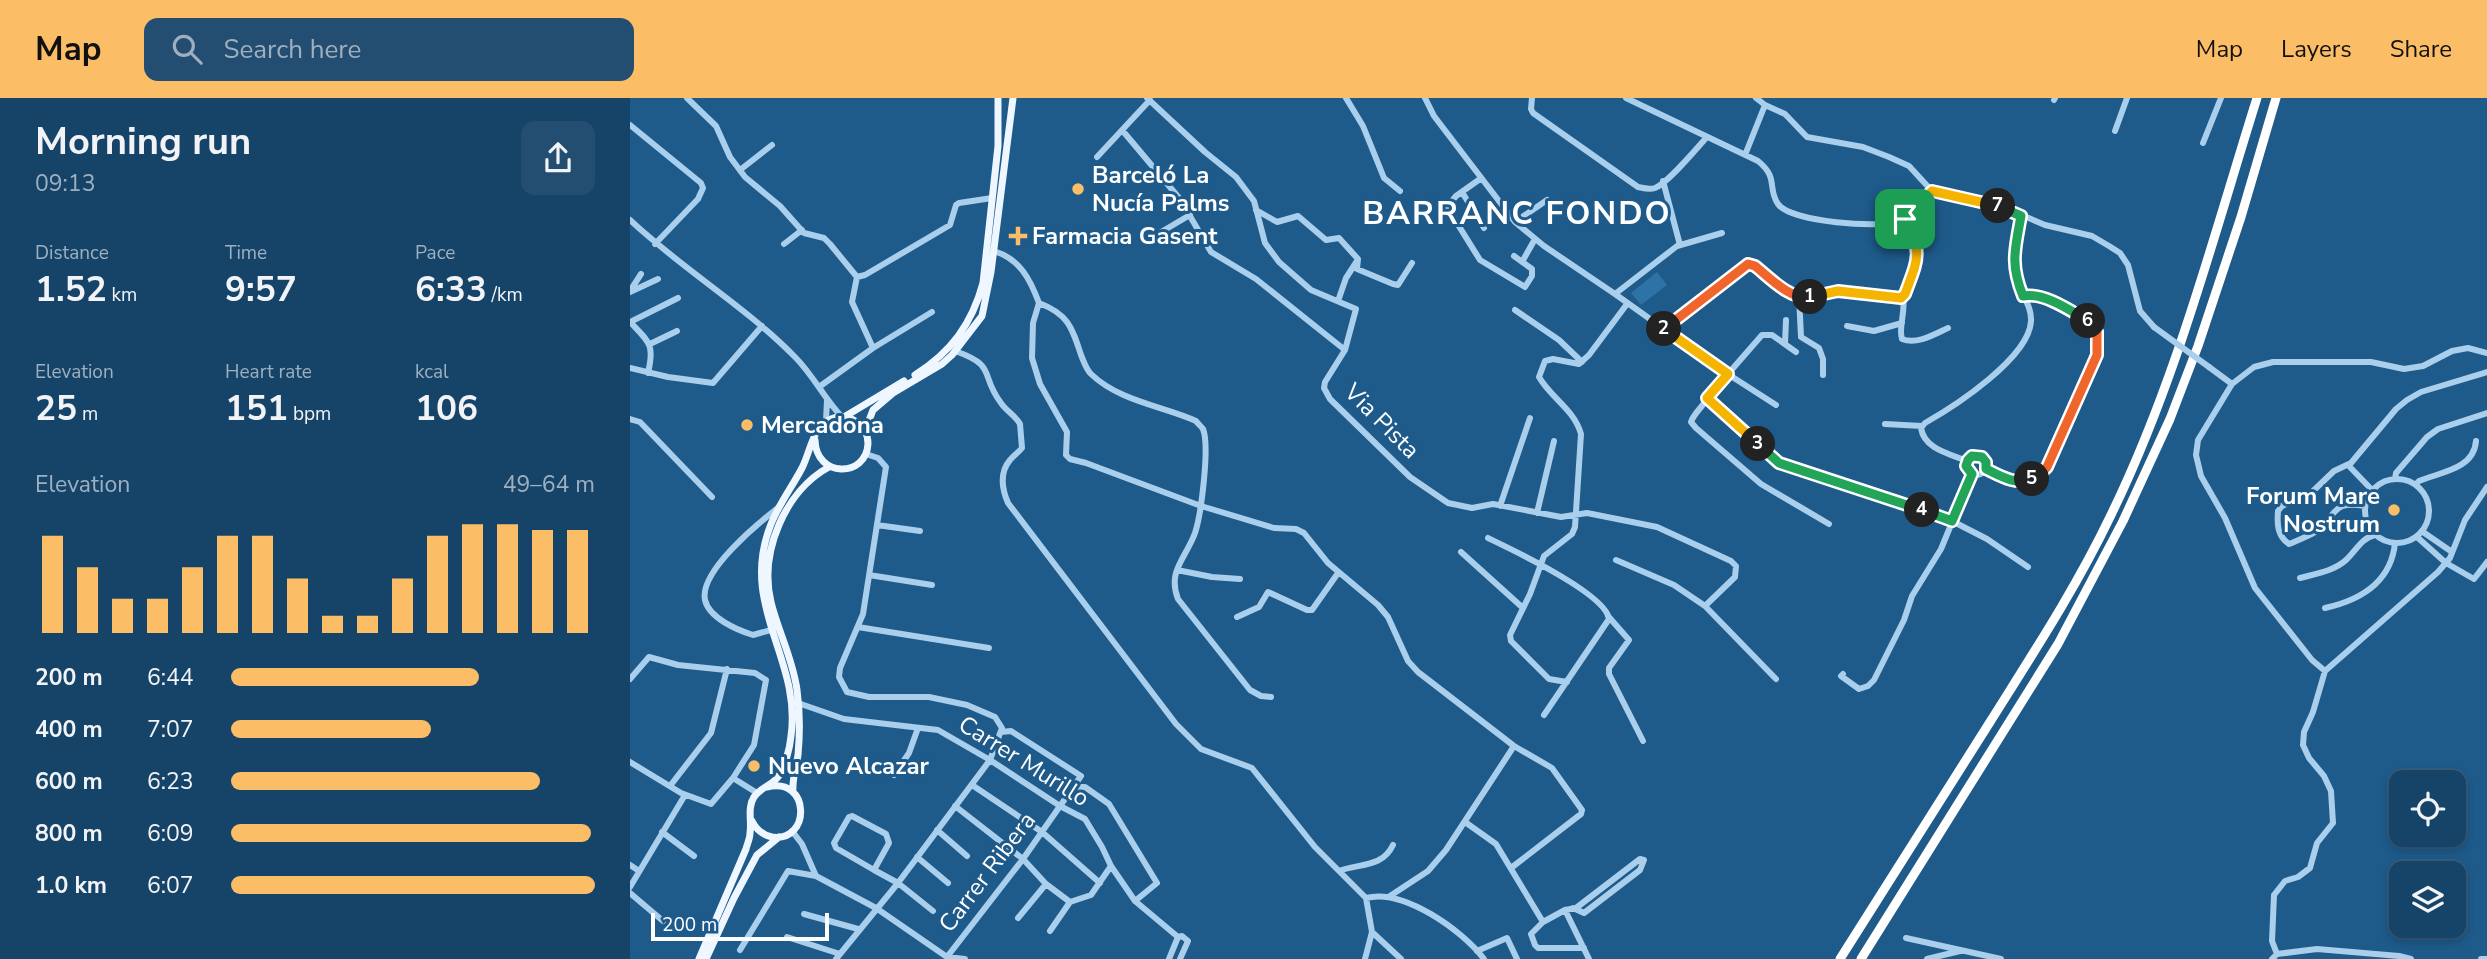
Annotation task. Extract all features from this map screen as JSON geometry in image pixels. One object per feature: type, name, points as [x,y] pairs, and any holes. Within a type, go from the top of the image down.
[{"type":"highway","points":[[1840,959],[2043,638],[2111,516],[2164,387],[2257,98]]},
{"type":"highway","points":[[1861,959],[2058,644],[2123,522],[2170,419],[2198,346],[2241,217],[2276,98]]},
{"type":"main road","points":[[699,959],[746,849],[750,835],[750,806],[760,791],[779,776],[791,736],[791,695],[761,590],[762,562],[771,524],[804,466],[820,426],[826,421],[843,416],[918,373],[943,354],[958,338],[977,303],[983,283],[998,146],[998,98]]},
{"type":"main road","points":[[865,432],[873,410],[893,394],[942,364],[982,316],[994,251],[1013,98]]},
{"type":"main road","points":[[815,440],[818,456],[829,467],[837,469],[854,466],[866,454],[868,446],[865,432],[860,424],[843,416]]},
{"type":"main road","points":[[793,792],[792,780],[799,742],[798,704],[790,661],[770,600],[770,556],[775,535],[796,495],[810,480],[829,467]]},
{"type":"main road","points":[[706,959],[757,855],[779,837],[792,831],[801,817],[802,808],[793,792],[781,786],[760,791]]},
{"type":"main road","points":[[750,817],[756,828],[764,834],[779,837]]},
{"type":"street","points":[[687,98],[716,126],[730,157],[740,170],[802,230],[824,238],[856,277],[852,302],[873,348]]},
{"type":"street","points":[[1097,157],[1151,101],[1161,98]]},
{"type":"street","points":[[1346,98],[1363,126],[1384,178],[1401,191]]},
{"type":"street","points":[[1424,98],[1434,117],[1515,222],[1627,304],[1776,405]]},
{"type":"street","points":[[1532,98],[1533,113],[1638,187],[1655,188],[1707,137]]},
{"type":"street","points":[[1626,98],[1745,155],[1769,170],[1777,204],[1788,212],[1853,223],[1887,224],[1905,219],[1932,191]]},
{"type":"street","points":[[1756,98],[1785,114],[1807,137],[1863,147],[1909,166],[1932,191],[2003,207],[2021,216],[2092,236],[2120,253],[2128,265],[2140,311],[2154,327],[2232,384]]},
{"type":"street","points":[[2115,131],[2127,98]]},
{"type":"street","points":[[2203,143],[2221,98]]},
{"type":"street","points":[[1151,101],[1236,177],[1254,201],[1265,243],[1279,262],[1311,289],[1338,301],[1346,278],[1358,259]]},
{"type":"street","points":[[1745,155],[1765,105]]},
{"type":"street","points":[[630,125],[701,183],[703,188],[698,199],[655,244]]},
{"type":"street","points":[[1122,131],[1180,199],[1210,251],[1256,279],[1345,350]]},
{"type":"street","points":[[740,170],[772,145]]},
{"type":"street","points":[[1480,179],[1447,207],[1480,260],[1525,287],[1533,273],[1514,256]]},
{"type":"street","points":[[1663,181],[1680,245]]},
{"type":"street","points":[[1462,192],[1484,228]]},
{"type":"street","points":[[856,277],[865,275],[950,225],[956,205],[992,198]]},
{"type":"street","points":[[1515,222],[1547,200]]},
{"type":"street","points":[[1256,210],[1277,222],[1298,216],[1326,240],[1339,238],[1358,259],[1357,269],[1398,285],[1412,263]]},
{"type":"street","points":[[1156,235],[1190,215]]},
{"type":"street","points":[[1885,424],[1922,426],[1968,397],[2006,364],[2027,334],[2031,321],[2029,309],[2015,275],[2015,248],[2021,216]]},
{"type":"street","points":[[1905,219],[1918,250],[1917,260],[1903,296],[1905,309],[1900,332],[1902,339],[1908,342],[1930,337],[1948,328]]},
{"type":"street","points":[[630,220],[655,244],[762,326],[797,358],[827,400],[843,416]]},
{"type":"street","points":[[785,244],[802,230]]},
{"type":"street","points":[[1615,294],[1680,245],[1722,233]]},
{"type":"street","points":[[1522,262],[1535,239]]},
{"type":"street","points":[[994,251],[1017,262],[1030,281],[1039,303],[1033,323],[1032,358],[1040,384],[1067,432],[1066,454],[1070,459],[1201,506],[1274,528],[1296,529],[1304,533],[1338,573],[1378,605],[1388,617],[1408,661],[1418,672],[1514,746],[1552,768],[1582,810],[1581,814],[1511,868]]},
{"type":"street","points":[[1664,329],[1748,264],[1802,297],[1838,291],[1894,298],[1903,296]]},
{"type":"street","points":[[630,292],[641,274]]},
{"type":"street","points":[[630,292],[658,279]]},
{"type":"street","points":[[1986,469],[2011,481],[2023,482],[2037,477],[2047,467],[2097,355],[2097,332],[2090,322],[2042,298],[2031,294],[2023,296]]},
{"type":"street","points":[[1802,297],[1801,337],[1819,348],[1823,359],[1823,375]]},
{"type":"street","points":[[648,373],[652,356],[650,344],[630,322],[678,298]]},
{"type":"street","name":"Via Pista","points":[[1338,301],[1356,309],[1345,350],[1324,388],[1330,399],[1410,477],[1448,503],[1472,508],[1496,505],[1561,517],[1587,513],[1657,527],[1731,561],[1736,566],[1735,577],[1705,606]]},
{"type":"street","points":[[1039,303],[1055,310],[1067,321],[1087,369],[1103,383],[1120,394],[1196,421],[1203,430],[1205,445],[1201,506],[1195,533],[1173,579],[1178,599],[1250,690],[1261,696],[1271,697]]},
{"type":"street","points":[[1567,682],[1549,679],[1511,641],[1510,635],[1544,556],[1572,534],[1577,515],[1581,434],[1578,422],[1546,390],[1539,377],[1545,361],[1553,359],[1579,364],[1582,362],[1627,304]]},
{"type":"street","points":[[1515,310],[1559,340],[1582,362]]},
{"type":"street","points":[[819,387],[873,348],[932,312]]},
{"type":"street","points":[[1785,344],[1786,320]]},
{"type":"street","points":[[1847,326],[1874,331],[1902,323]]},
{"type":"street","points":[[630,368],[713,383],[762,326]]},
{"type":"street","points":[[650,344],[677,331]]},
{"type":"street","points":[[1796,352],[1772,335],[1762,335],[1707,398],[1704,407],[1692,417],[1691,422],[1761,484],[1829,524]]},
{"type":"street","points":[[2325,671],[2312,660],[2255,588],[2225,518],[2201,476],[2196,455],[2198,440],[2232,384],[2255,367],[2273,362],[2371,362],[2404,369],[2423,366],[2452,351],[2468,348],[2487,353]]},
{"type":"street","points":[[955,351],[984,365],[1001,403],[1020,424],[1022,448],[1011,458],[1004,473],[1002,488],[1007,503],[1176,724],[1201,749],[1252,768],[1315,847],[1366,898],[1371,932],[1365,959]]},
{"type":"street","points":[[2365,506],[2351,503],[2339,505],[2316,531],[2289,544],[2278,530],[2278,511],[2282,506],[2311,493],[2334,471],[2348,465],[2407,400],[2421,392],[2487,372]]},
{"type":"street","points":[[1707,398],[1779,463],[1952,521],[1987,538],[2028,567]]},
{"type":"street","points":[[826,421],[827,400]]},
{"type":"street","points":[[2395,479],[2396,473],[2427,437],[2438,429],[2487,413]]},
{"type":"street","points":[[1496,505],[1530,418]]},
{"type":"street","points":[[630,419],[640,422],[712,497]]},
{"type":"street","points":[[1922,426],[1922,437],[1927,443],[1967,461]]},
{"type":"street","points":[[1537,513],[1554,441]]},
{"type":"street","points":[[2416,484],[2458,467],[2470,459],[2476,441]]},
{"type":"street","points":[[787,937],[838,957],[898,883],[990,760],[1001,730],[995,717],[967,705],[929,697],[869,697],[847,692],[839,677],[840,667],[863,614],[886,467],[878,458],[866,454]]},
{"type":"street","points":[[1972,456],[1979,456],[1986,462],[1986,469],[1981,474],[1972,474],[1967,469],[1967,461],[1972,456]]},
{"type":"street","points":[[2348,465],[2373,491]]},
{"type":"street","points":[[1843,674],[1845,680],[1860,689],[1874,680],[1904,620],[1912,596],[1941,549],[1972,474]]},
{"type":"street","points":[[2401,478],[2416,484],[2424,492],[2429,504],[2430,518],[2420,535],[2403,543],[2395,543],[2375,535],[2367,525],[2365,506],[2373,491],[2387,480],[2401,478]]},
{"type":"street","points":[[2406,958],[2317,949],[2274,957],[2274,895],[2285,881],[2298,877],[2310,868],[2317,843],[2333,823],[2331,790],[2303,745],[2304,732],[2325,671],[2399,609],[2446,563],[2465,520],[2487,486]]},
{"type":"street","points":[[771,630],[753,635],[718,617],[708,608],[705,589],[710,576],[727,555],[779,507]]},
{"type":"street","points":[[877,525],[920,531]]},
{"type":"street","points":[[2300,578],[2336,567],[2369,537],[2375,535]]},
{"type":"street","points":[[2420,535],[2452,552]]},
{"type":"street","points":[[2420,535],[2446,563],[2474,579],[2487,562]]},
{"type":"street","points":[[1488,538],[1541,564],[1598,602],[1608,612],[1608,616],[1629,640],[1609,668],[1609,674],[1643,741]]},
{"type":"street","points":[[2325,608],[2359,598],[2377,584],[2389,567],[2395,543]]},
{"type":"street","points":[[1461,552],[1523,608]]},
{"type":"street","points":[[1616,560],[1674,585],[1705,606],[1776,679]]},
{"type":"street","points":[[1177,570],[1240,579]]},
{"type":"street","points":[[1237,617],[1259,607],[1268,592],[1312,610],[1338,573]]},
{"type":"street","points":[[869,575],[932,585]]},
{"type":"street","points":[[1544,715],[1602,630],[1608,616]]},
{"type":"street","points":[[858,627],[989,649]]},
{"type":"street","points":[[630,679],[649,657],[678,665],[755,673],[766,680],[754,745],[733,778],[711,804],[685,795],[630,762]]},
{"type":"street","points":[[670,786],[711,733],[727,669]]},
{"type":"street","name":"Carrer Murillo","points":[[798,704],[844,719],[937,730],[1062,803],[1085,819],[1111,866],[1135,901],[1178,937]]},
{"type":"street","name":"Carrer Murillo","points":[[894,775],[909,753],[918,727]]},
{"type":"street","name":"Carrer Ribera","points":[[947,957],[1023,859],[1081,776],[1011,732],[1001,730]]},
{"type":"street","points":[[1390,896],[1428,871],[1446,850],[1514,746]]},
{"type":"street","points":[[733,778],[760,791]]},
{"type":"street","points":[[972,785],[1042,832],[1100,883]]},
{"type":"street","points":[[1062,803],[1081,787],[1085,787],[1109,804],[1157,883],[1135,901]]},
{"type":"street","points":[[630,887],[685,795]]},
{"type":"street","points":[[955,806],[1023,859],[1046,884],[1070,902]]},
{"type":"street","points":[[874,870],[889,843],[886,834],[852,816],[849,817],[835,843],[836,848],[874,870],[898,883],[933,911]]},
{"type":"street","points":[[1465,822],[1496,844],[1543,922]]},
{"type":"street","points":[[937,830],[967,856]]},
{"type":"street","points":[[792,831],[803,844],[816,876]]},
{"type":"street","points":[[662,832],[694,856]]},
{"type":"street","points":[[1339,870],[1380,861],[1387,856],[1393,845]]},
{"type":"street","points":[[917,857],[948,883]]},
{"type":"street","points":[[1575,908],[1584,913],[1640,870],[1644,860],[1640,859],[1575,908],[1565,909],[1543,922],[1531,934],[1538,948],[1584,948]]},
{"type":"street","points":[[630,865],[639,871]]},
{"type":"street","points":[[1049,931],[1070,902],[1091,895],[1111,866]]},
{"type":"street","points":[[740,950],[788,871],[816,876],[876,908],[947,957],[965,959]]},
{"type":"street","points":[[1018,918],[1046,884]]},
{"type":"street","points":[[630,893],[663,920]]},
{"type":"street","points":[[1366,898],[1376,895],[1390,896],[1427,913],[1469,942],[1484,959]]},
{"type":"street","points":[[1565,909],[1589,959]]},
{"type":"street","points":[[804,914],[858,929]]},
{"type":"street","points":[[1371,932],[1401,959]]},
{"type":"street","points":[[1169,959],[1178,937],[1182,936],[1188,941],[1180,959]]},
{"type":"street","points":[[1477,951],[1507,938],[1517,959]]},
{"type":"street","points":[[1906,938],[2001,959]]},
{"type":"street","points":[[1927,959],[1962,950]]},
{"type":"street","points":[[2481,959],[2487,959]]},
{"type":"shaded area","points":[[1657,272],[1667,285],[1641,305],[1631,293]]},
{"type":"place","name":"Barceló La Nucía Palms","points":[[1078,189]]},
{"type":"place","name":"Farmacia Gasent","points":[[1018,236]]},
{"type":"place","name":"Mercadona","points":[[747,425]]},
{"type":"place","name":"Forum Mare Nostrum","points":[[2394,510]]},
{"type":"place","name":"Nuevo Alcazar","points":[[754,766]]},
{"type":"district","name":"BARRANC FONDO","points":[[1517,213]]},
{"type":"route","points":[[1932,191],[2003,207],[2021,216],[2015,248],[2015,275],[2023,296],[2031,294],[2073,312],[2090,322],[2097,332],[2097,355],[2047,467],[2037,477],[2023,482],[2011,481],[1986,469],[1986,462],[1982,457],[1972,456],[1966,466],[1972,474],[1952,521],[1779,463],[1707,398],[1728,374],[1664,329],[1748,264],[1755,266],[1793,294],[1805,298],[1838,291],[1901,298],[1905,294],[1918,250],[1905,219],[1932,191]]}]
